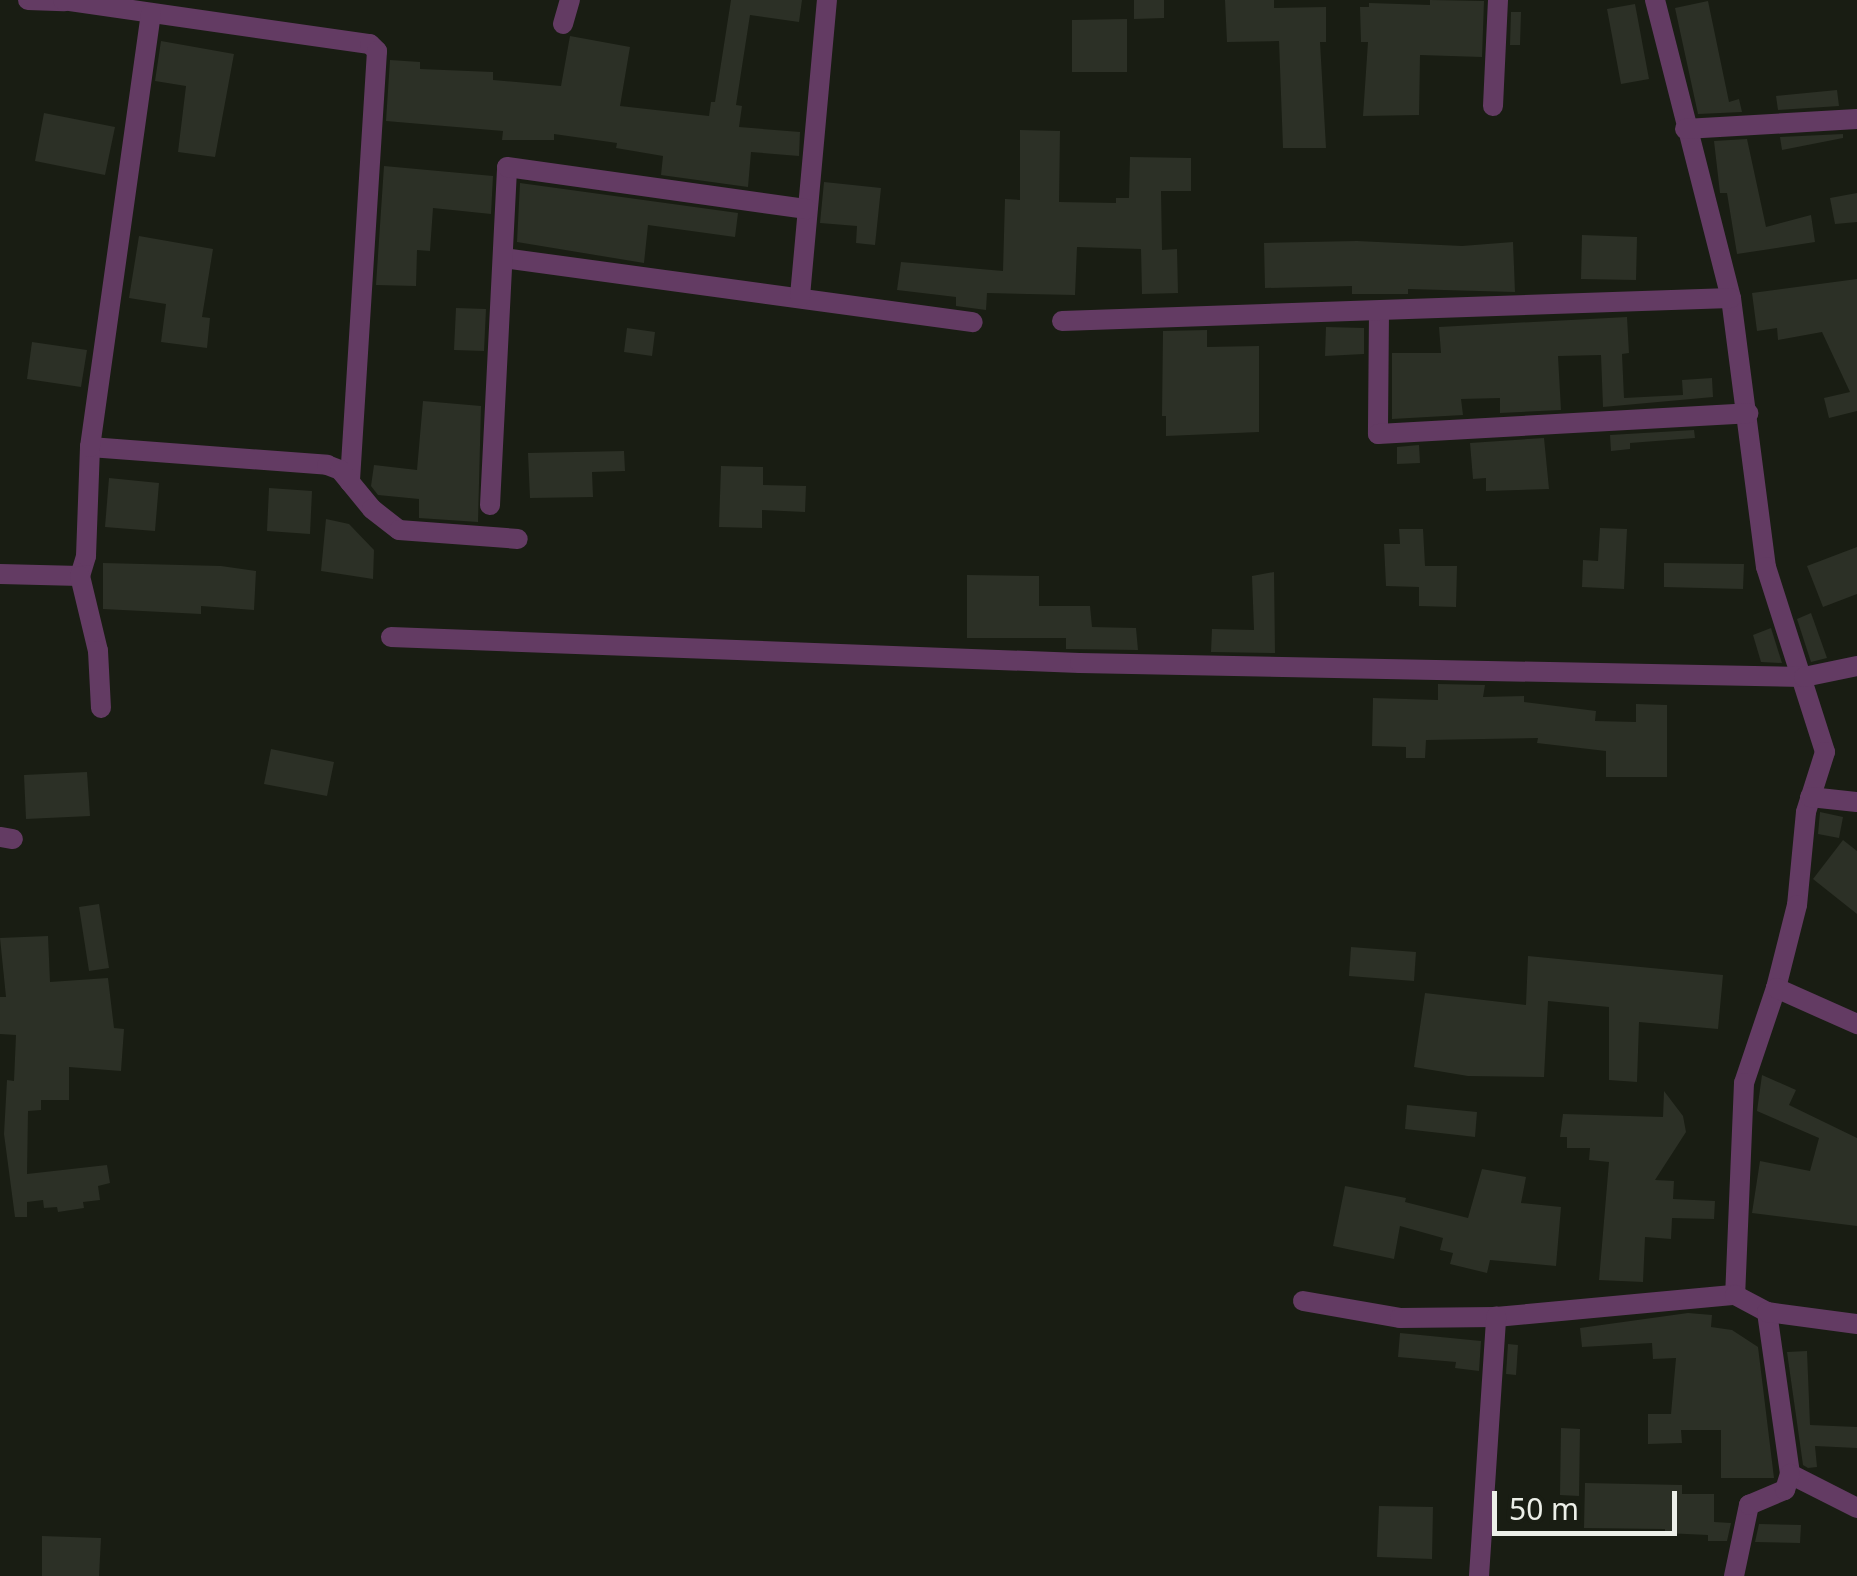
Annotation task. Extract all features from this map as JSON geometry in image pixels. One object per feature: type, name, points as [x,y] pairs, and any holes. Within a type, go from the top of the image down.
[{"type":"street","points":[[28,0],[63,0],[370,44],[377,51],[350,482]]},
{"type":"street","points":[[563,24],[570,0]]},
{"type":"street","points":[[800,296],[826,0]]},
{"type":"street","points":[[1494,106],[1498,0]]},
{"type":"street","points":[[1655,0],[1684,129],[1730,298],[1766,567],[1825,752],[1810,797],[1797,905],[1776,988],[1744,1083],[1735,1295]]},
{"type":"street","points":[[101,708],[98,651],[80,576],[86,556],[90,447],[151,13]]},
{"type":"street","points":[[1684,129],[1857,119]]},
{"type":"street","points":[[490,505],[491,418],[507,166],[808,210]]},
{"type":"street","points":[[504,258],[973,322]]},
{"type":"street","points":[[1062,321],[1730,298]]},
{"type":"street","points":[[1379,312],[1378,434],[1748,413]]},
{"type":"street","points":[[90,447],[327,465],[399,530],[518,539]]},
{"type":"street","points":[[0,574],[80,576]]},
{"type":"street","points":[[390,637],[1080,663],[1804,677],[1857,666]]},
{"type":"street","points":[[1810,797],[1857,802]]},
{"type":"street","points":[[1776,988],[1857,1024]]},
{"type":"street","points":[[1303,1301],[1400,1318],[1496,1317],[1735,1295],[1767,1312],[1857,1324]]},
{"type":"street","points":[[1734,1576],[1748,1505],[1785,1490],[1790,1474],[1767,1312]]},
{"type":"street","points":[[1479,1576],[1496,1317]]},
{"type":"street","points":[[1790,1474],[1857,1508]]},
{"type":"building","points":[[731,0],[802,0],[799,22],[750,15],[736,105],[742,106],[739,127],[800,132],[799,156],[751,152],[748,187],[661,175],[663,156],[616,148],[617,143],[554,134],[554,140],[502,140],[503,131],[386,121],[390,60],[420,62],[420,69],[493,72],[493,80],[561,86],[570,36],[630,47],[620,106],[709,116],[711,102],[715,102]]},
{"type":"building","points":[[1134,0],[1164,0],[1164,18],[1134,19]]},
{"type":"building","points":[[1225,0],[1274,0],[1274,8],[1326,7],[1326,42],[1320,42],[1326,148],[1283,148],[1279,41],[1227,42]]},
{"type":"building","points":[[1430,0],[1484,1],[1482,57],[1420,55],[1419,115],[1363,116],[1368,42],[1361,42],[1360,7],[1369,7],[1369,3],[1430,5]]},
{"type":"building","points":[[1708,1],[1729,102],[1739,99],[1742,112],[1698,114],[1675,8]]},
{"type":"building","points":[[1635,4],[1649,79],[1621,84],[1607,9]]},
{"type":"building","points":[[1511,12],[1521,12],[1520,45],[1510,45]]},
{"type":"building","points":[[1127,19],[1127,72],[1072,72],[1072,20]]},
{"type":"building","points":[[161,41],[234,54],[215,157],[178,152],[186,86],[155,81]]},
{"type":"building","points":[[1837,90],[1839,106],[1778,110],[1776,96]]},
{"type":"building","points":[[44,113],[115,127],[105,175],[35,161]]},
{"type":"building","points":[[1020,130],[1060,131],[1059,202],[1116,203],[1116,198],[1129,198],[1130,157],[1191,158],[1191,191],[1161,191],[1162,250],[1177,249],[1178,293],[1142,294],[1141,249],[1077,247],[1075,295],[987,293],[986,310],[956,306],[956,297],[897,290],[901,262],[1003,271],[1005,199],[1020,200]]},
{"type":"building","points":[[1843,134],[1843,138],[1782,150],[1780,137]]},
{"type":"building","points":[[1747,139],[1766,227],[1811,215],[1815,242],[1737,254],[1727,193],[1720,193],[1714,141]]},
{"type":"building","points":[[384,166],[493,176],[491,214],[433,208],[430,251],[417,250],[416,286],[376,285]]},
{"type":"building","points":[[824,182],[881,188],[875,245],[856,243],[857,226],[820,223]]},
{"type":"building","points":[[520,183],[738,213],[735,237],[648,225],[644,263],[517,242]]},
{"type":"building","points":[[1857,193],[1857,222],[1835,224],[1830,198]]},
{"type":"building","points":[[1582,235],[1637,237],[1636,280],[1581,279]]},
{"type":"building","points":[[139,236],[213,249],[202,317],[210,318],[207,348],[161,342],[166,304],[129,298]]},
{"type":"building","points":[[1357,241],[1462,246],[1513,242],[1515,292],[1408,289],[1408,294],[1352,294],[1352,286],[1265,288],[1264,243]]},
{"type":"building","points":[[1857,279],[1857,411],[1829,418],[1824,398],[1850,392],[1822,332],[1778,340],[1777,328],[1757,331],[1752,293]]},
{"type":"building","points":[[456,308],[486,309],[484,351],[454,350]]},
{"type":"building","points":[[1627,317],[1629,353],[1622,354],[1624,398],[1683,395],[1682,380],[1712,378],[1713,397],[1603,407],[1601,355],[1558,356],[1561,410],[1500,413],[1500,398],[1461,399],[1463,415],[1392,419],[1392,353],[1441,353],[1439,327]]},
{"type":"building","points":[[1326,327],[1364,328],[1364,354],[1325,356]]},
{"type":"building","points":[[627,328],[655,332],[652,356],[624,352]]},
{"type":"building","points":[[1207,330],[1207,347],[1259,346],[1259,432],[1166,436],[1166,416],[1162,416],[1163,331]]},
{"type":"building","points":[[32,342],[87,350],[81,387],[27,379]]},
{"type":"building","points":[[423,401],[481,406],[478,522],[419,518],[419,499],[378,495],[371,486],[374,465],[417,470]]},
{"type":"building","points":[[1694,430],[1695,438],[1630,443],[1630,449],[1611,451],[1610,435]]},
{"type":"building","points":[[1544,438],[1549,489],[1486,491],[1486,478],[1473,479],[1470,443]]},
{"type":"building","points":[[1419,445],[1420,463],[1397,464],[1397,447]]},
{"type":"building","points":[[624,451],[625,471],[592,472],[593,497],[530,498],[528,453]]},
{"type":"building","points":[[721,466],[763,467],[763,485],[806,486],[805,512],[762,510],[762,528],[719,527]]},
{"type":"building","points":[[109,478],[159,483],[155,531],[105,527]]},
{"type":"building","points":[[269,488],[312,491],[310,534],[267,531]]},
{"type":"building","points":[[326,519],[349,524],[374,550],[373,579],[321,571]]},
{"type":"building","points":[[1600,528],[1627,529],[1624,589],[1582,587],[1583,560],[1598,561]]},
{"type":"building","points":[[1399,529],[1423,529],[1425,566],[1457,566],[1456,607],[1419,606],[1419,587],[1386,586],[1384,544],[1400,544]]},
{"type":"building","points":[[1857,547],[1857,594],[1823,607],[1807,566]]},
{"type":"building","points":[[103,563],[221,566],[256,571],[254,610],[201,606],[201,614],[103,609]]},
{"type":"building","points":[[1664,563],[1744,564],[1743,589],[1664,587]]},
{"type":"building","points":[[1274,572],[1275,653],[1211,652],[1212,629],[1254,630],[1252,576]]},
{"type":"building","points":[[967,575],[1039,576],[1039,606],[1090,606],[1092,627],[1136,628],[1138,650],[1066,649],[1066,638],[967,638]]},
{"type":"building","points":[[1811,613],[1827,658],[1811,662],[1797,619]]},
{"type":"building","points":[[1771,628],[1782,663],[1761,662],[1753,635]]},
{"type":"building","points":[[1438,684],[1485,685],[1483,697],[1524,696],[1524,702],[1596,711],[1595,721],[1636,722],[1636,704],[1667,705],[1667,777],[1606,777],[1606,751],[1537,743],[1538,738],[1426,740],[1425,758],[1406,758],[1406,747],[1372,746],[1373,698],[1438,700]]},
{"type":"building","points":[[271,749],[334,762],[327,796],[264,784]]},
{"type":"building","points":[[87,772],[90,816],[26,819],[24,775]]},
{"type":"building","points":[[1820,812],[1843,817],[1839,838],[1818,834]]},
{"type":"building","points":[[1843,840],[1857,851],[1857,914],[1813,879]]},
{"type":"building","points":[[99,904],[109,968],[89,971],[79,907]]},
{"type":"building","points":[[48,936],[50,982],[108,978],[114,1028],[124,1029],[121,1071],[69,1067],[69,1100],[41,1100],[41,1110],[28,1111],[27,1174],[107,1165],[110,1183],[98,1186],[100,1200],[83,1202],[84,1208],[58,1212],[57,1207],[44,1208],[43,1200],[27,1202],[27,1217],[15,1217],[4,1134],[7,1080],[14,1081],[16,1035],[0,1034],[0,997],[6,997],[0,938]]},
{"type":"building","points":[[1351,947],[1416,952],[1414,981],[1349,976]]},
{"type":"building","points":[[1528,956],[1723,975],[1718,1029],[1639,1022],[1637,1082],[1609,1080],[1609,1007],[1548,1001],[1544,1077],[1468,1076],[1414,1067],[1425,993],[1526,1005]]},
{"type":"building","points":[[1762,1075],[1796,1090],[1789,1105],[1857,1138],[1857,1226],[1752,1213],[1760,1161],[1810,1171],[1819,1138],[1757,1111]]},
{"type":"building","points":[[1664,1091],[1683,1116],[1686,1132],[1655,1180],[1674,1181],[1673,1199],[1715,1201],[1714,1219],[1672,1218],[1671,1239],[1645,1237],[1643,1282],[1599,1280],[1609,1162],[1589,1160],[1590,1148],[1567,1148],[1567,1137],[1560,1137],[1563,1114],[1663,1117]]},
{"type":"building","points":[[1407,1105],[1477,1112],[1475,1137],[1405,1129]]},
{"type":"building","points":[[1482,1169],[1526,1177],[1521,1203],[1561,1207],[1556,1266],[1490,1260],[1487,1273],[1450,1264],[1453,1253],[1440,1250],[1443,1238],[1400,1226],[1394,1259],[1333,1246],[1345,1186],[1406,1198],[1405,1202],[1468,1218]]},
{"type":"building","points":[[1688,1313],[1712,1315],[1711,1327],[1732,1330],[1758,1347],[1774,1478],[1721,1478],[1721,1430],[1681,1430],[1682,1443],[1648,1444],[1648,1414],[1671,1414],[1676,1358],[1653,1359],[1652,1343],[1582,1347],[1580,1328]]},
{"type":"building","points":[[1400,1333],[1481,1341],[1479,1371],[1455,1368],[1456,1362],[1398,1357]]},
{"type":"building","points":[[1508,1344],[1518,1345],[1516,1375],[1506,1374]]},
{"type":"building","points":[[1807,1351],[1810,1425],[1857,1427],[1857,1448],[1815,1446],[1817,1467],[1808,1468],[1803,1465],[1787,1352]]},
{"type":"building","points":[[1561,1428],[1580,1429],[1579,1496],[1560,1495]]},
{"type":"building","points":[[1585,1483],[1682,1485],[1682,1494],[1714,1494],[1714,1522],[1731,1523],[1727,1541],[1708,1541],[1708,1535],[1665,1533],[1665,1529],[1584,1528]]},
{"type":"building","points":[[1379,1506],[1433,1507],[1432,1559],[1377,1557]]},
{"type":"building","points":[[1759,1524],[1801,1525],[1800,1543],[1755,1542]]},
{"type":"building","points":[[42,1536],[101,1538],[99,1576],[42,1576]]}]
